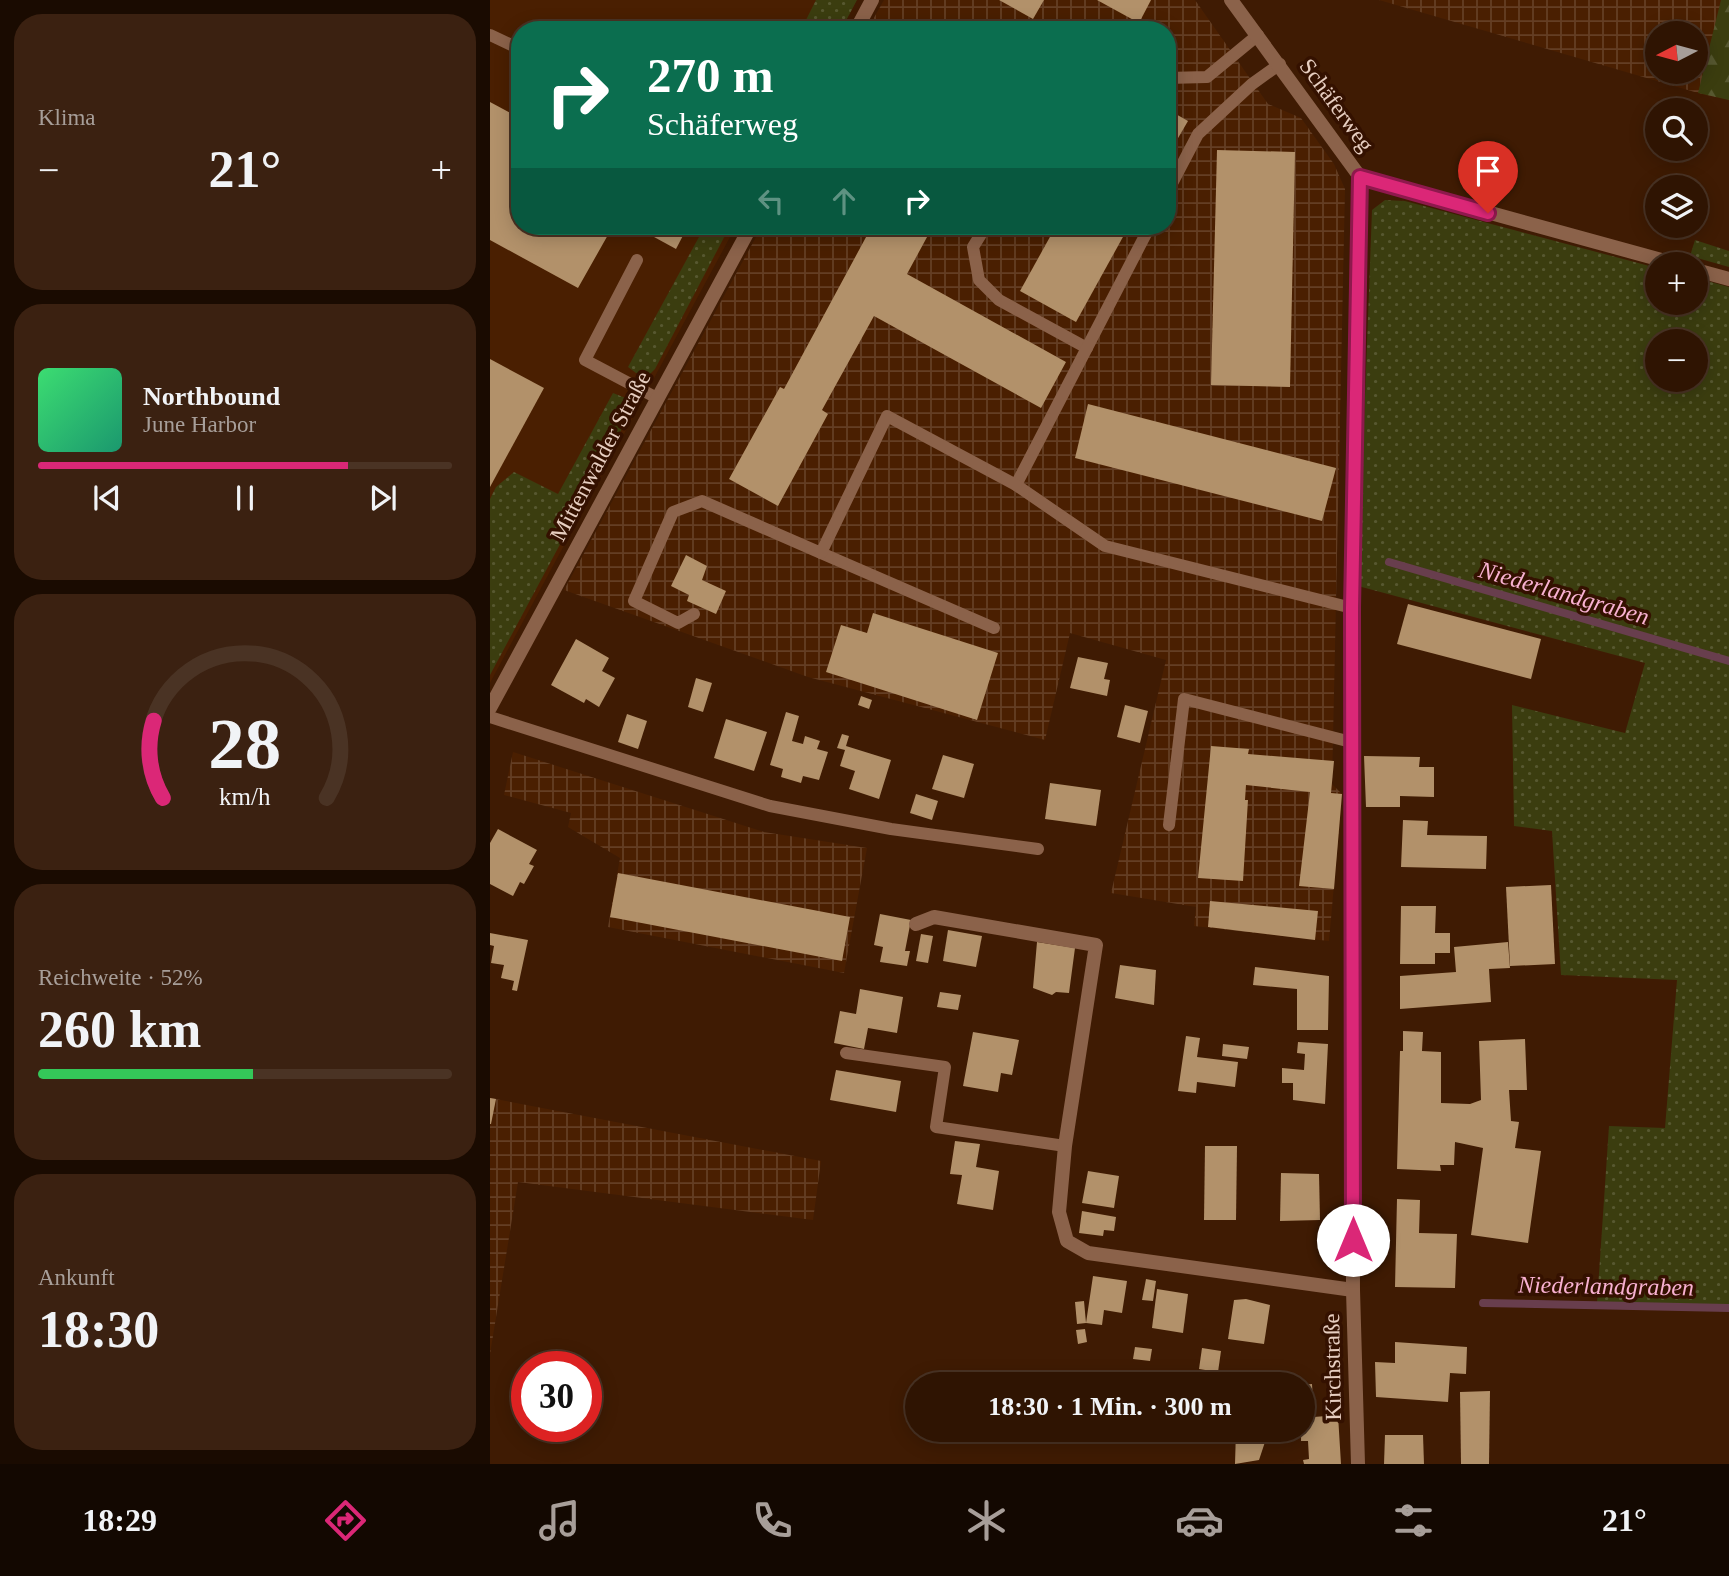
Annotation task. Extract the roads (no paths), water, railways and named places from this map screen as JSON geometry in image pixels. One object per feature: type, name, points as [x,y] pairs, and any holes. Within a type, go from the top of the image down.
[{"type":"street","points":[[861,21],[872,0]]},
{"type":"street","name":"Schäferweg","points":[[1231,0],[1360,177],[1645,255]]},
{"type":"street","name":"Kirchstraße","points":[[1358,1464],[1353,1290],[1351,742],[1360,177]]},
{"type":"street","name":"Mittenwalder Straße","points":[[490,708],[746,235]]},
{"type":"street","points":[[1708,273],[1729,279]]},
{"type":"street","points":[[916,924],[934,917],[1096,945],[1065,1146],[1059,1212],[1067,1241],[1088,1253],[1353,1290]]},
{"type":"lane","points":[[490,35],[511,45]]},
{"type":"lane","points":[[1176,78],[1207,77],[1258,35]]},
{"type":"lane","points":[[1176,176],[1198,134],[1252,84],[1280,64]]},
{"type":"lane","points":[[980,235],[973,247],[979,280],[999,300],[1087,348]]},
{"type":"lane","points":[[1016,485],[1145,235]]},
{"type":"lane","points":[[637,260],[585,360],[657,398]]},
{"type":"lane","points":[[821,553],[887,416],[1016,485],[1105,546],[1352,608]]},
{"type":"lane","points":[[694,614],[678,623],[634,601],[673,512],[702,501],[994,628]]},
{"type":"lane","points":[[1169,825],[1184,699],[1351,742]]},
{"type":"lane","points":[[490,717],[770,806],[891,829],[1038,849]]},
{"type":"lane","points":[[846,1054],[945,1067],[936,1127],[1065,1146]]},
{"type":"waterway","name":"Niederlandgraben","points":[[1389,562],[1729,661]]},
{"type":"waterway","name":"Niederlandgraben","points":[[1483,1303],[1729,1308]]}]
